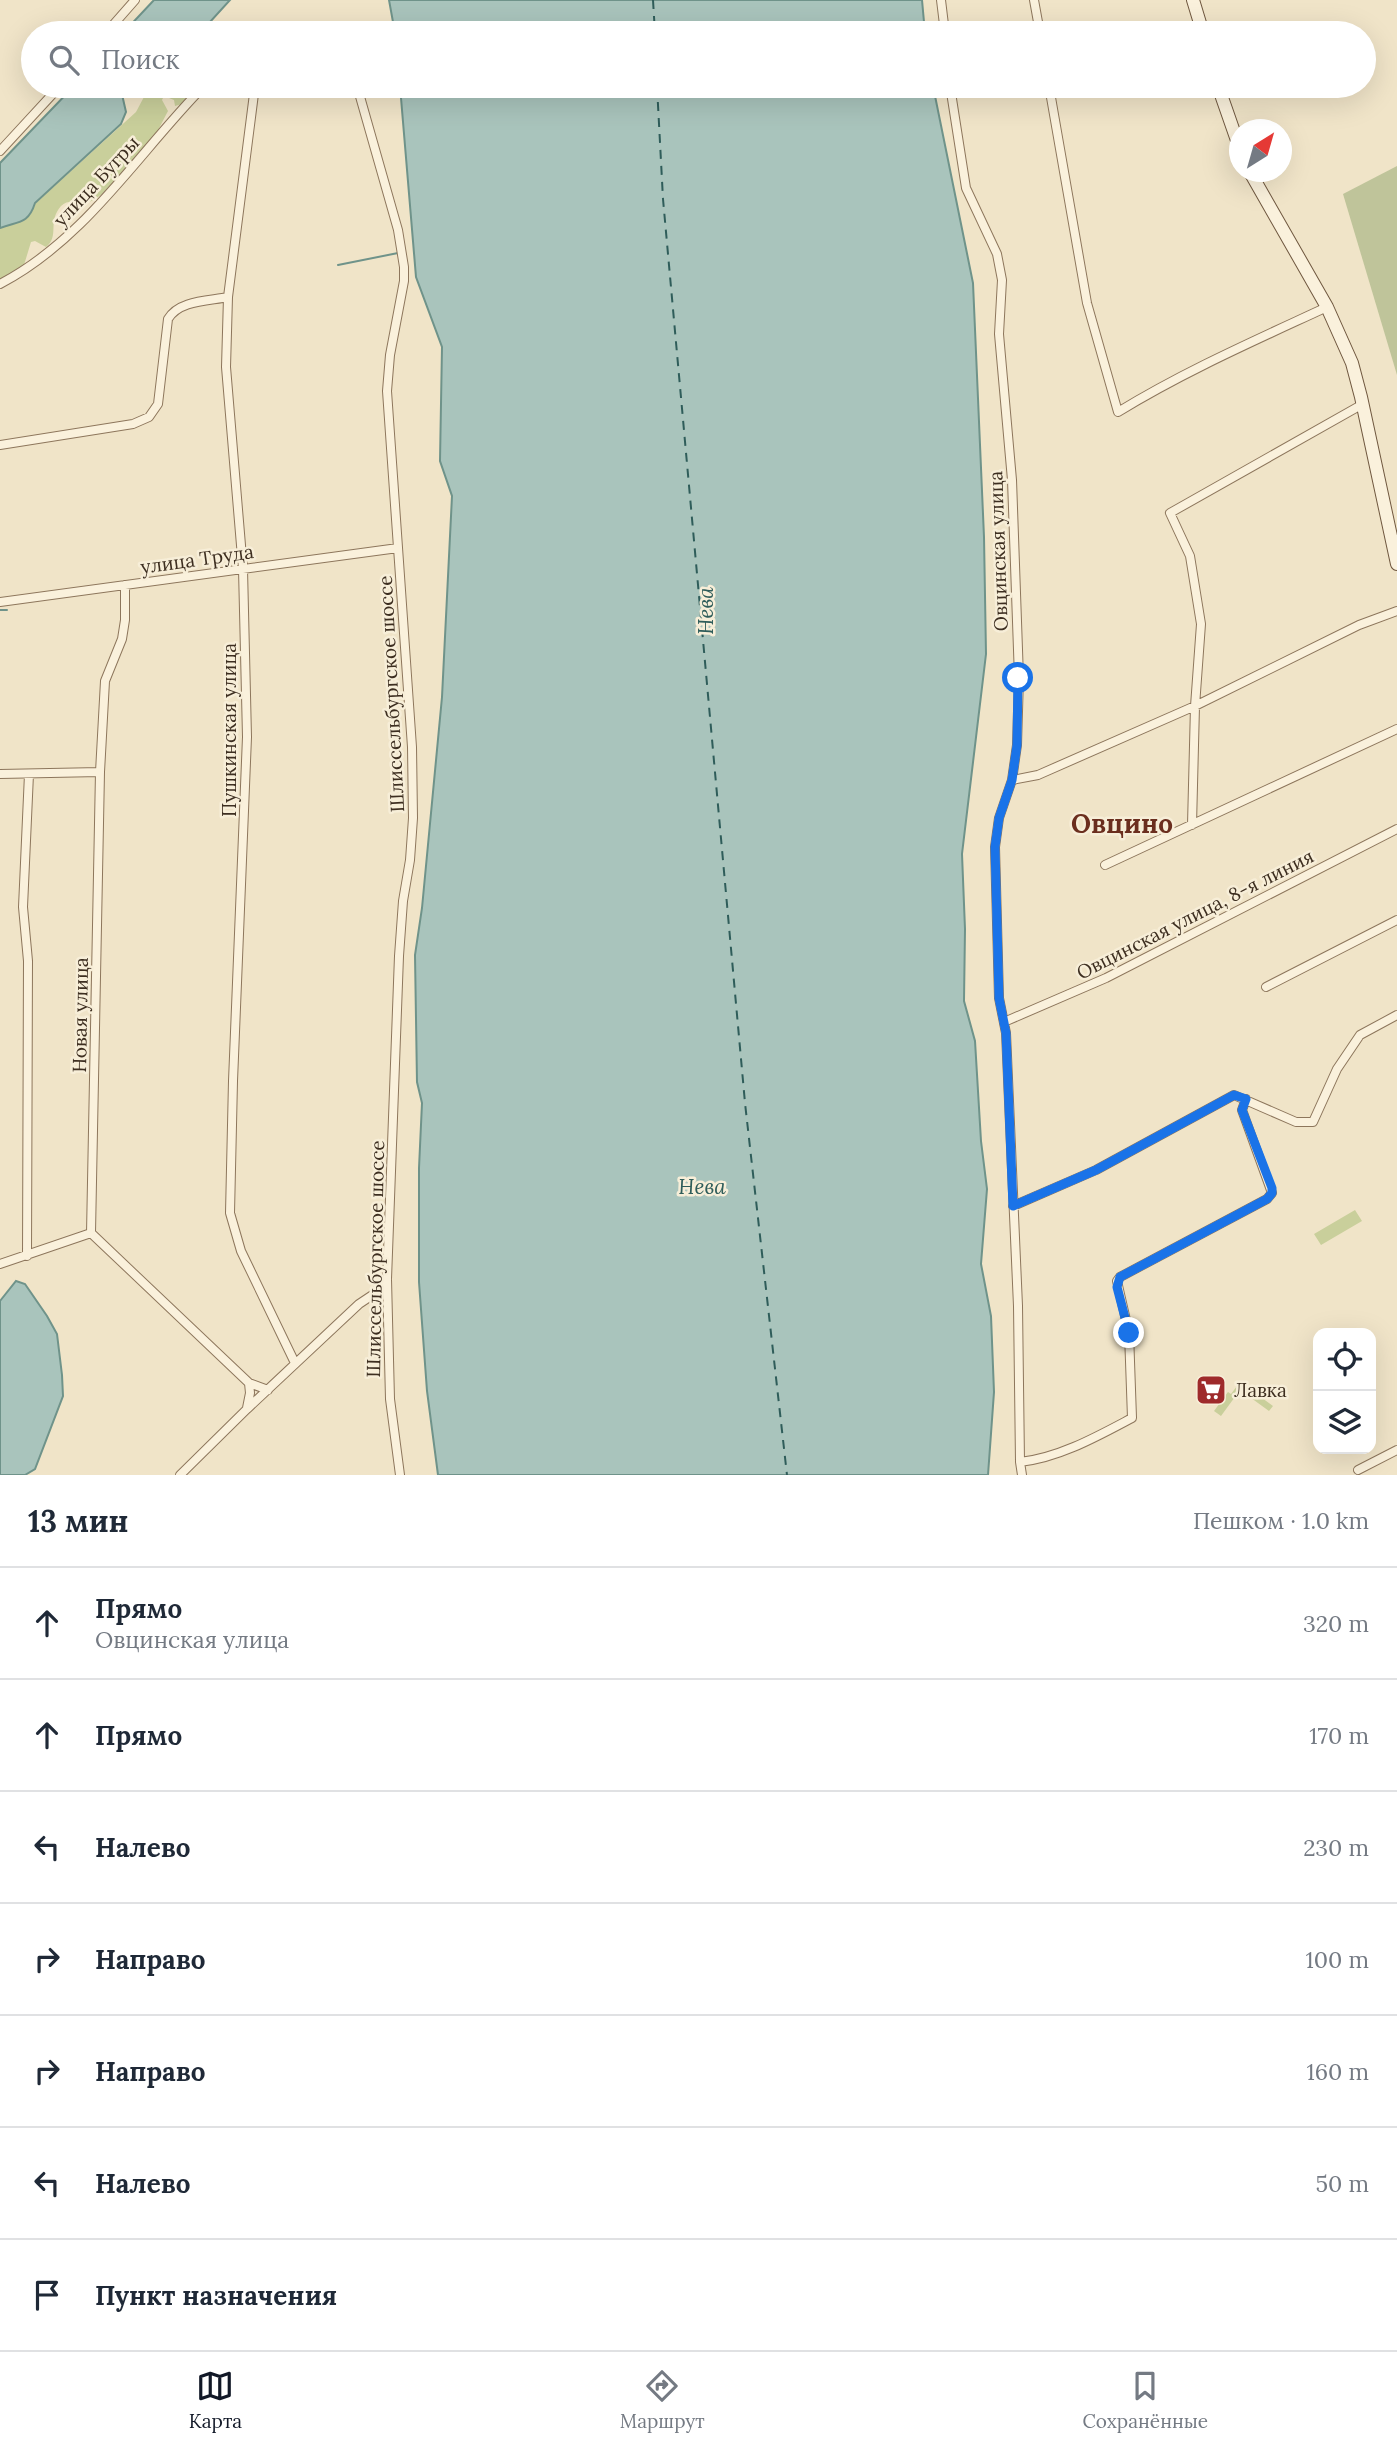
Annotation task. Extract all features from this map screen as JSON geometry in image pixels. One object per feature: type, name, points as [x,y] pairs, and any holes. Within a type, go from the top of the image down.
[{"type":"main road","points":[[1193,0],[1199,21]]},
{"type":"main road","points":[[1222,98],[1230,119]]},
{"type":"main road","points":[[1256,182],[1327,307],[1352,363],[1397,564]]},
{"type":"street","points":[[117,21],[135,0]]},
{"type":"street","points":[[941,0],[944,21]]},
{"type":"street","points":[[1034,0],[1038,21]]},
{"type":"street","points":[[0,151],[49,98]]},
{"type":"street","name":"улица Бугры","points":[[0,284],[41,260],[89,214],[193,98]]},
{"type":"street","name":"Пушкинская улица","points":[[254,98],[228,297],[226,367],[243,569],[247,737],[230,1213],[241,1251],[295,1363]]},
{"type":"street","name":"Шлиссельбургское шоссе","points":[[360,98],[398,230],[404,267],[404,281],[388,372],[389,423],[412,747],[413,818],[399,956],[387,1279],[390,1399],[400,1475]]},
{"type":"street","name":"Овцинская улица","points":[[952,98],[966,188],[997,254],[1002,280],[999,334],[1012,480],[1018,678],[1017,745],[1012,780],[999,818],[995,847],[999,998],[1004,1022],[1018,1306],[1022,1475]]},
{"type":"street","points":[[1051,98],[1087,303],[1118,412],[1221,355],[1327,307]]},
{"type":"street","points":[[0,444],[68,436],[143,420],[154,412],[158,404],[168,318],[172,312],[186,305],[228,297]]},
{"type":"street","points":[[1192,825],[1200,624],[1190,556],[1170,513],[1363,404]]},
{"type":"street","name":"улица Труда","points":[[0,602],[398,548]]},
{"type":"street","name":"Новая улица","points":[[91,1233],[100,772],[105,681],[122,639],[125,585]]},
{"type":"street","points":[[1012,780],[1038,775],[1195,705],[1359,625],[1397,611]]},
{"type":"street","points":[[1105,865],[1397,729]]},
{"type":"street","points":[[0,774],[100,772]]},
{"type":"street","points":[[27,1256],[28,961],[23,907],[29,774]]},
{"type":"street","name":"Овцинская улица, 8-я линия","points":[[1004,1022],[1106,978],[1397,830]]},
{"type":"street","points":[[1266,987],[1397,920]]},
{"type":"street","points":[[1013,1206],[1096,1170],[1234,1095],[1296,1122],[1313,1122],[1337,1069],[1360,1035],[1397,1015]]},
{"type":"street","points":[[1020,1462],[1031,1461],[1079,1444],[1132,1418],[1129,1333],[1117,1281],[1129,1272],[1267,1199],[1272,1193],[1242,1110],[1246,1099]]},
{"type":"street","points":[[0,1264],[91,1233],[249,1383],[268,1390]]},
{"type":"street","points":[[180,1475],[295,1363],[359,1304],[374,1294],[387,1279]]},
{"type":"street","points":[[247,1409],[249,1383]]},
{"type":"street","points":[[1358,1471],[1397,1450]]},
{"type":"green space","points":[[143,98],[163,98],[168,111],[154,138],[102,194],[90,201],[70,202],[61,206],[55,218],[50,243],[46,247],[35,241],[31,242],[24,265],[0,280],[0,228],[26,219],[35,204],[136,112]]},
{"type":"green space","points":[[169,98],[186,98],[182,104],[175,106],[174,100]]},
{"type":"green space","points":[[1397,166],[1397,375],[1343,194]]},
{"type":"green space","points":[[1355,1210],[1362,1221],[1321,1245],[1314,1234]]},
{"type":"green space","points":[[1240,1382],[1273,1406],[1269,1411],[1240,1390],[1221,1416],[1214,1411],[1228,1392],[1231,1394]]},
{"type":"water","points":[[154,0],[230,0],[211,21],[134,21]]},
{"type":"water","points":[[389,0],[922,0],[924,21],[393,21]]},
{"type":"water","points":[[62,98],[123,98],[126,112],[121,124],[35,203],[26,219],[0,228],[0,163]]},
{"type":"water","name":"Нева","points":[[401,98],[935,98],[973,283],[984,537],[986,654],[962,854],[964,1001],[975,1041],[981,1141],[987,1189],[981,1264],[991,1316],[994,1392],[988,1475],[438,1475],[427,1391],[419,1282],[422,1103],[417,1082],[415,955],[442,697],[452,496],[440,461],[442,347],[416,277]]},
{"type":"water","points":[[16,1281],[25,1284],[57,1334],[63,1396],[35,1469],[25,1475],[0,1475],[0,1301]]},
{"type":"waterway","points":[[338,265],[398,253]]},
{"type":"waterway","points":[[0,610],[7,610]]},
{"type":"ferry route","points":[[653,0],[654,21]]},
{"type":"ferry route","points":[[658,98],[663,199],[745,1103],[787,1475]]},
{"type":"place","name":"Лавка","points":[[1211,1390]]},
{"type":"district","name":"Овцино","points":[[1122,824]]},
{"type":"route","points":[[1018,678],[1017,745],[1012,780],[999,818],[995,847],[999,998],[1006,1033],[1013,1206],[1096,1170],[1234,1095],[1246,1099],[1242,1110],[1272,1188],[1267,1199],[1120,1277],[1117,1287],[1129,1333]]}]
